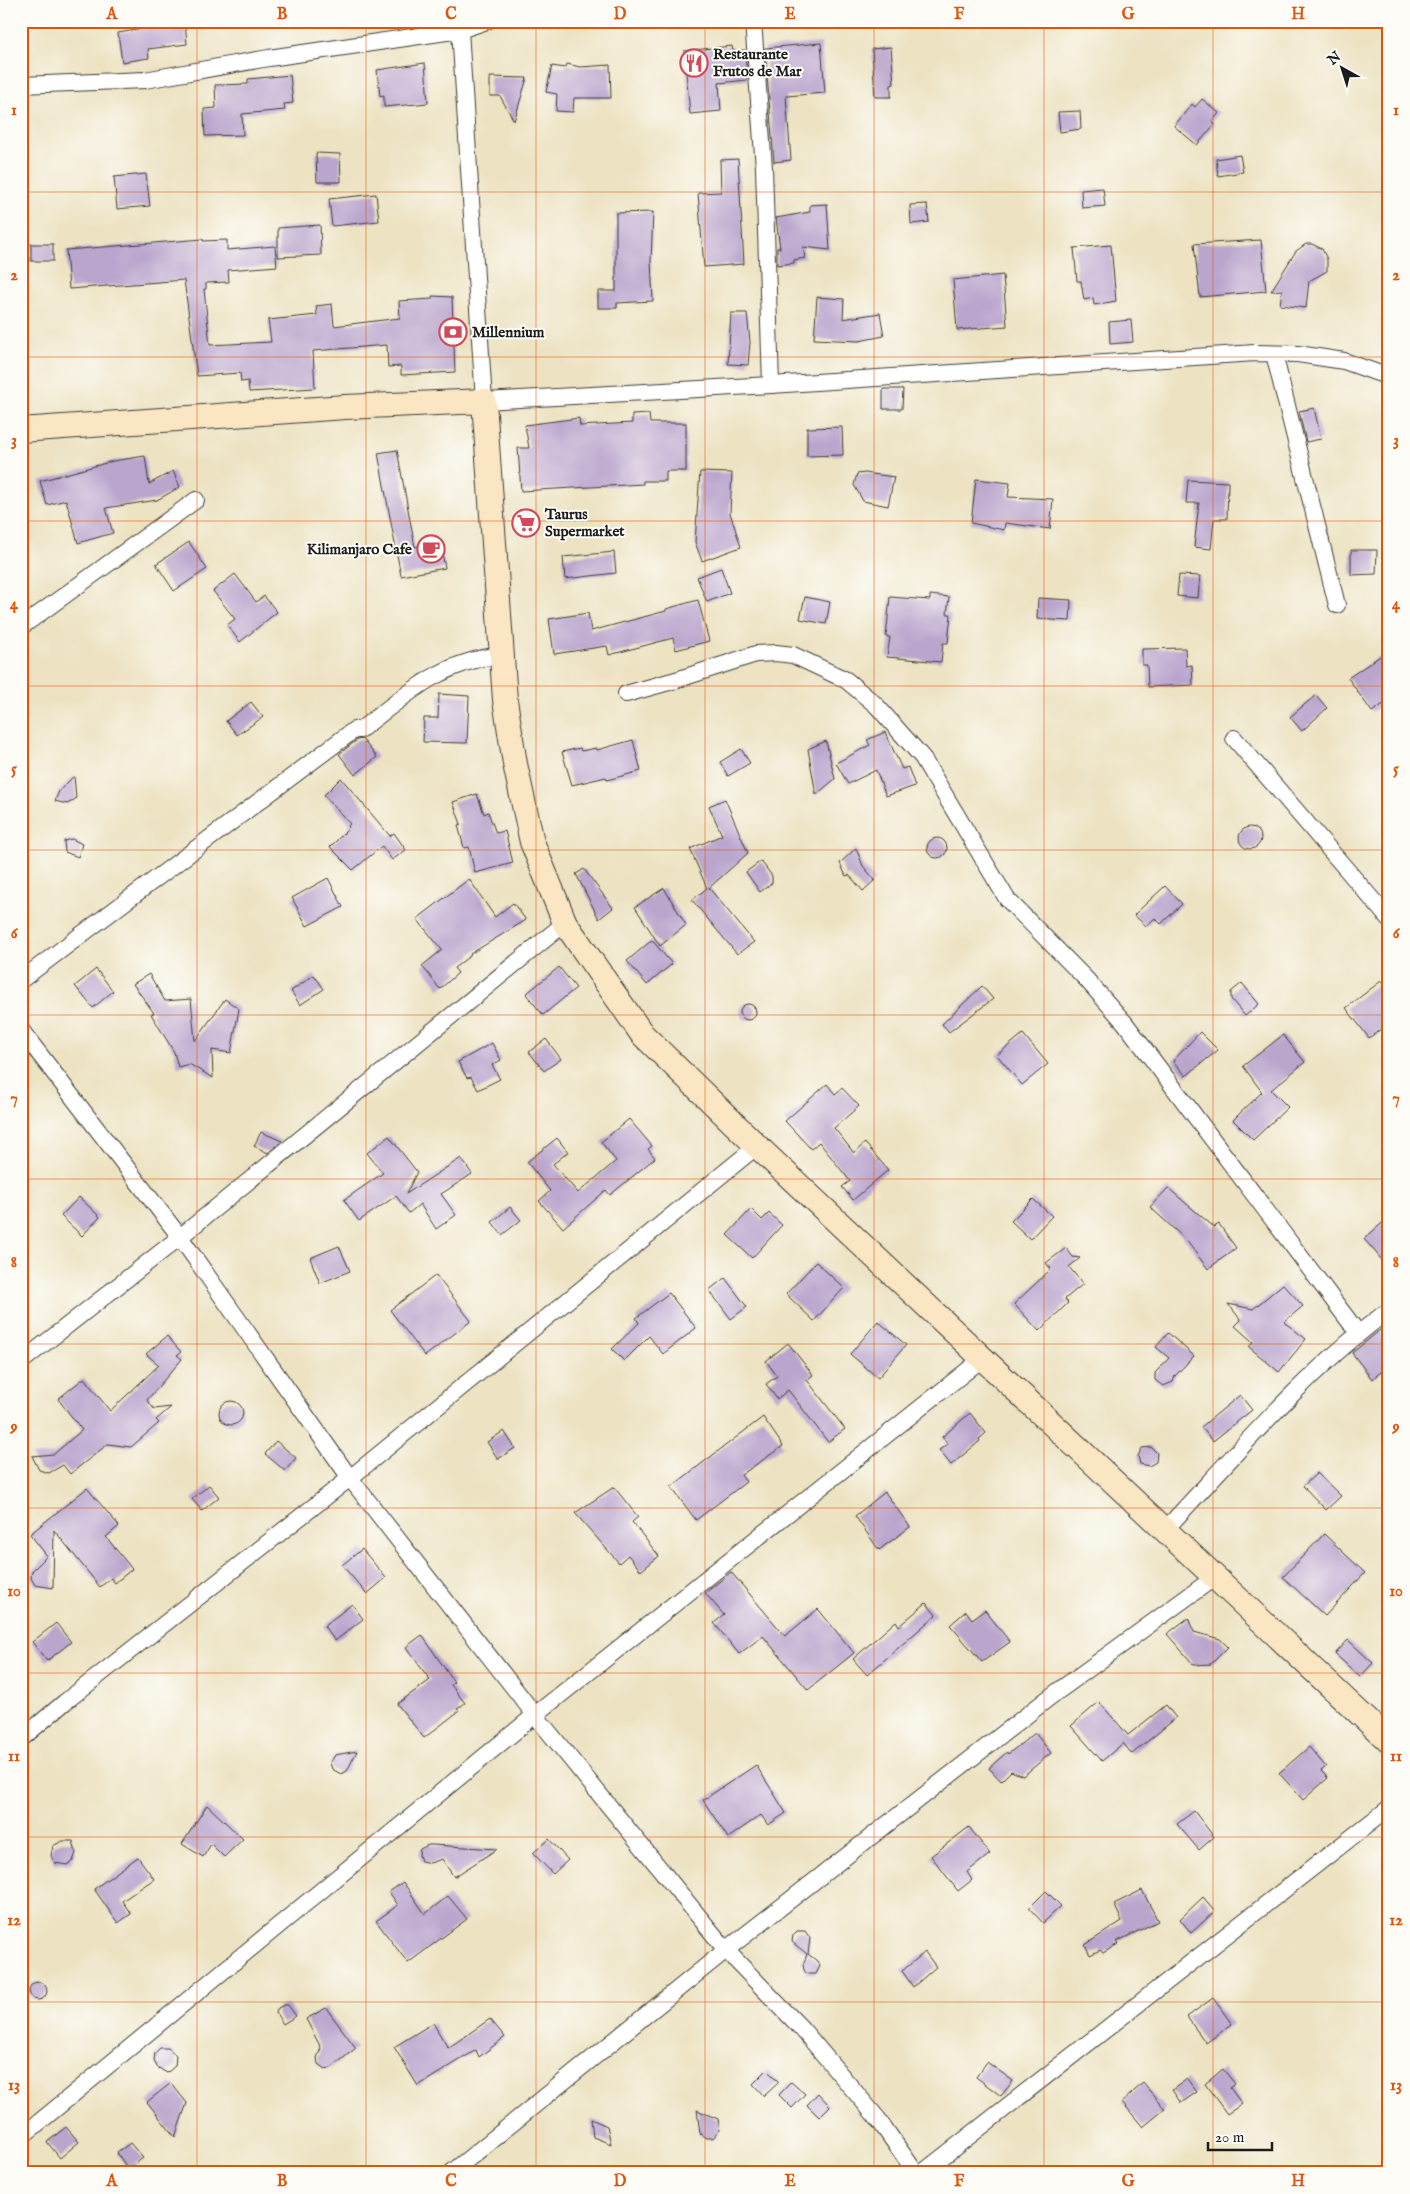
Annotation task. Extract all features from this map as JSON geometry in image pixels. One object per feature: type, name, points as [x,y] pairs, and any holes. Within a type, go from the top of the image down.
[{"type":"main road","points":[[21,430],[345,407],[484,401],[506,708],[515,764],[532,842],[565,923],[642,1034],[757,1146],[1389,1741]]},
{"type":"street","points":[[21,85],[145,80],[269,58],[460,30],[487,21]]},
{"type":"street","points":[[753,21],[764,168],[771,386]]},
{"type":"street","points":[[460,30],[484,401],[771,386],[1274,354],[1298,354],[1344,361],[1389,377]]},
{"type":"street","points":[[1274,354],[1337,605]]},
{"type":"street","points":[[21,627],[196,500]]},
{"type":"street","points":[[626,694],[756,654],[776,653],[793,655],[846,680],[876,704],[922,757],[1007,899],[1086,979],[1125,1023],[1358,1333]]},
{"type":"street","points":[[21,980],[354,730],[360,730],[427,680],[453,665],[478,658],[502,655]]},
{"type":"street","points":[[1234,738],[1389,919]]},
{"type":"street","points":[[21,1362],[180,1237],[565,923]]},
{"type":"street","points":[[21,1030],[180,1237],[350,1478],[535,1715],[726,1950],[802,2029],[878,2119],[916,2173]]},
{"type":"street","points":[[21,1739],[65,1702],[350,1478],[757,1146]]},
{"type":"street","points":[[1164,1531],[1289,1397],[1358,1333],[1389,1310]]},
{"type":"street","points":[[21,2137],[535,1715],[983,1358]]},
{"type":"street","points":[[451,2173],[726,1950],[1050,1697],[1215,1577]]},
{"type":"street","points":[[922,2173],[1389,1808]]},
{"type":"building","points":[[140,21],[185,21],[187,44],[148,49],[149,58],[122,62],[118,33],[141,29]]},
{"type":"building","points":[[821,43],[825,93],[786,96],[791,160],[774,162],[765,48]]},
{"type":"building","points":[[732,46],[733,51],[745,50],[747,80],[719,83],[721,111],[690,114],[684,51]]},
{"type":"building","points":[[891,47],[894,84],[891,85],[891,97],[875,97],[872,49]]},
{"type":"building","points":[[425,63],[428,103],[384,107],[384,95],[380,96],[377,70]]},
{"type":"building","points":[[567,64],[580,67],[610,65],[611,98],[574,98],[573,112],[556,111],[557,94],[546,92],[552,66],[565,68]]},
{"type":"building","points":[[290,75],[293,103],[284,104],[285,110],[242,114],[243,135],[205,136],[204,109],[216,108],[215,85],[248,84],[248,79]]},
{"type":"building","points":[[490,77],[527,78],[514,121],[500,96],[490,96]]},
{"type":"building","points":[[1202,99],[1219,113],[1212,122],[1215,124],[1197,145],[1174,126],[1192,104],[1195,107]]},
{"type":"building","points":[[1080,111],[1081,129],[1060,132],[1058,112]]},
{"type":"building","points":[[316,153],[340,154],[341,182],[317,182]]},
{"type":"building","points":[[1240,155],[1243,172],[1218,176],[1216,159]]},
{"type":"building","points":[[738,159],[744,264],[704,267],[698,193],[721,192],[720,160]]},
{"type":"building","points":[[146,174],[150,206],[117,209],[114,177]]},
{"type":"building","points":[[1103,188],[1105,206],[1082,208],[1081,190]]},
{"type":"building","points":[[376,194],[379,221],[332,226],[329,199]]},
{"type":"building","points":[[827,204],[830,250],[803,247],[805,258],[794,260],[794,263],[777,265],[777,248],[780,248],[776,218],[810,212],[810,205]]},
{"type":"building","points":[[927,204],[929,222],[911,224],[910,205]]},
{"type":"building","points":[[653,212],[651,261],[653,301],[617,303],[617,308],[598,308],[598,291],[616,291],[616,213]]},
{"type":"building","points":[[320,225],[321,255],[278,257],[278,228]]},
{"type":"building","points":[[203,239],[203,241],[227,240],[227,250],[275,246],[277,266],[228,270],[229,282],[206,283],[206,289],[204,289],[210,345],[271,342],[268,320],[317,315],[316,306],[332,304],[334,326],[400,318],[399,301],[432,299],[432,296],[452,297],[455,372],[401,375],[401,366],[388,367],[387,345],[313,351],[315,388],[249,392],[248,381],[241,382],[240,373],[197,376],[184,280],[69,289],[66,250]]},
{"type":"building","points":[[1261,240],[1266,291],[1200,297],[1194,244]]},
{"type":"building","points":[[31,244],[53,244],[53,261],[31,261]]},
{"type":"building","points":[[1306,244],[1312,244],[1322,249],[1327,259],[1327,271],[1309,281],[1306,308],[1280,305],[1282,290],[1271,291],[1296,251]]},
{"type":"building","points":[[1111,245],[1116,301],[1094,305],[1093,298],[1084,300],[1081,281],[1077,281],[1074,248]]},
{"type":"building","points":[[1003,275],[1007,326],[957,330],[953,280]]},
{"type":"building","points":[[817,297],[844,299],[843,319],[880,313],[884,336],[859,341],[814,339]]},
{"type":"building","points":[[731,313],[747,313],[750,342],[748,365],[728,364]]},
{"type":"building","points":[[1131,320],[1133,342],[1110,344],[1109,322]]},
{"type":"building","points":[[883,389],[903,389],[902,409],[883,409]]},
{"type":"building","points":[[1314,408],[1321,439],[1306,442],[1299,411]]},
{"type":"building","points":[[649,414],[650,423],[686,423],[686,471],[666,471],[666,481],[643,481],[643,484],[521,491],[518,448],[529,448],[525,425],[579,418],[580,426],[632,423],[632,415]]},
{"type":"building","points":[[842,427],[843,455],[807,456],[807,428]]},
{"type":"building","points":[[397,450],[415,547],[440,542],[445,568],[401,576],[378,453]]},
{"type":"building","points":[[145,456],[149,484],[173,471],[180,487],[157,500],[106,508],[113,533],[78,543],[66,500],[47,505],[40,481],[113,461]]},
{"type":"building","points":[[700,472],[732,473],[730,513],[741,547],[702,561],[695,542]]},
{"type":"building","points":[[865,473],[894,477],[888,506],[863,501],[854,485],[857,474]]},
{"type":"building","points":[[976,479],[1010,483],[1008,497],[1053,499],[1050,529],[1005,523],[1004,530],[971,523]]},
{"type":"building","points":[[1188,480],[1228,482],[1227,519],[1214,519],[1211,549],[1194,547],[1199,503],[1186,503]]},
{"type":"building","points":[[189,542],[207,569],[174,591],[156,564]]},
{"type":"building","points":[[1351,550],[1377,550],[1376,574],[1351,575]]},
{"type":"building","points":[[614,552],[616,573],[565,579],[563,557]]},
{"type":"building","points":[[721,568],[730,593],[707,602],[697,577]]},
{"type":"building","points":[[235,574],[256,602],[264,596],[277,612],[240,642],[227,625],[235,619],[213,591]]},
{"type":"building","points":[[1179,575],[1200,576],[1198,598],[1177,596]]},
{"type":"building","points":[[930,595],[949,597],[947,614],[951,614],[948,643],[943,643],[941,662],[887,657],[890,637],[886,637],[890,597],[930,600]]},
{"type":"building","points":[[805,597],[830,602],[826,624],[800,619]]},
{"type":"building","points":[[1038,598],[1071,600],[1070,621],[1037,619]]},
{"type":"building","points":[[698,600],[709,641],[676,650],[673,638],[609,655],[607,646],[554,654],[549,619],[588,613],[591,631],[666,611],[666,609]]},
{"type":"building","points":[[1185,648],[1186,666],[1192,665],[1193,685],[1148,687],[1147,665],[1142,665],[1142,649]]},
{"type":"building","points":[[1389,650],[1389,700],[1372,712],[1348,678]]},
{"type":"building","points":[[439,694],[469,696],[467,743],[423,742],[424,718],[438,718]]},
{"type":"building","points":[[1316,695],[1327,708],[1302,731],[1290,717]]},
{"type":"building","points":[[251,702],[263,717],[237,735],[226,721]]},
{"type":"building","points":[[885,732],[902,769],[908,767],[915,786],[886,796],[876,770],[848,784],[836,763],[870,745],[867,740]]},
{"type":"building","points":[[362,739],[377,757],[355,775],[339,754],[357,740]]},
{"type":"building","points":[[633,740],[641,771],[607,780],[606,777],[572,785],[562,752],[580,748],[581,751],[596,748],[597,750]]},
{"type":"building","points":[[826,741],[835,779],[816,795],[808,749]]},
{"type":"building","points":[[741,749],[750,763],[728,776],[720,762]]},
{"type":"building","points":[[74,776],[76,798],[67,804],[55,801],[59,791]]},
{"type":"building","points":[[341,778],[390,836],[394,833],[406,850],[392,860],[382,846],[353,870],[330,847],[349,828],[350,824],[324,795]]},
{"type":"building","points":[[477,794],[484,814],[488,812],[496,833],[505,831],[513,863],[475,873],[469,847],[464,848],[458,825],[461,824],[453,802]]},
{"type":"building","points":[[725,799],[748,853],[709,888],[754,942],[737,954],[692,900],[707,888],[690,849],[722,835],[709,806]]},
{"type":"building","points":[[1250,827],[1258,830],[1261,838],[1258,846],[1250,849],[1242,846],[1239,838],[1242,830]]},
{"type":"building","points":[[937,838],[944,841],[947,848],[944,855],[937,858],[930,855],[927,848],[930,841]]},
{"type":"building","points":[[72,839],[82,844],[78,857],[65,852],[64,841]]},
{"type":"building","points":[[856,848],[863,866],[875,880],[863,891],[849,875],[846,876],[840,863]]},
{"type":"building","points":[[761,861],[772,876],[772,883],[760,892],[746,872]]},
{"type":"building","points":[[584,869],[613,908],[599,919],[576,874]]},
{"type":"building","points":[[328,878],[343,907],[307,926],[292,898]]},
{"type":"building","points":[[469,879],[495,917],[513,903],[526,920],[470,954],[454,968],[458,973],[440,989],[422,966],[442,950],[417,919]]},
{"type":"building","points":[[1165,886],[1182,904],[1161,924],[1155,918],[1146,926],[1134,915]]},
{"type":"building","points":[[664,888],[686,925],[660,946],[635,907]]},
{"type":"building","points":[[652,940],[672,964],[647,985],[627,961]]},
{"type":"building","points":[[559,967],[576,988],[543,1015],[526,994]]},
{"type":"building","points":[[96,969],[113,991],[93,1008],[75,986]]},
{"type":"building","points":[[149,974],[165,1001],[191,999],[195,1041],[225,999],[239,1009],[231,1053],[212,1050],[213,1078],[189,1064],[178,1067],[174,1052],[151,1014],[154,1013],[133,984]]},
{"type":"building","points":[[314,975],[324,989],[300,1005],[291,991]]},
{"type":"building","points":[[1381,981],[1389,990],[1389,1023],[1369,1038],[1346,1008]]},
{"type":"building","points":[[1242,983],[1259,1004],[1245,1016],[1231,999],[1231,992]]},
{"type":"building","points":[[982,986],[993,999],[949,1032],[942,1024]]},
{"type":"building","points":[[745,1004],[751,1004],[756,1009],[754,1018],[745,1020],[740,1015],[740,1009]]},
{"type":"building","points":[[1200,1032],[1218,1050],[1186,1076],[1173,1061]]},
{"type":"building","points":[[1023,1034],[1048,1064],[1022,1085],[997,1055]]},
{"type":"building","points":[[1283,1035],[1305,1062],[1271,1090],[1288,1107],[1253,1140],[1233,1120],[1262,1092],[1243,1066]]},
{"type":"building","points":[[546,1039],[561,1059],[544,1071],[529,1052]]},
{"type":"building","points":[[492,1043],[501,1060],[492,1065],[500,1079],[478,1090],[471,1077],[467,1078],[458,1062]]},
{"type":"building","points":[[827,1084],[835,1094],[842,1088],[859,1106],[834,1128],[854,1153],[865,1143],[888,1170],[853,1200],[842,1187],[850,1181],[819,1142],[811,1149],[785,1121]]},
{"type":"building","points":[[629,1119],[652,1146],[648,1149],[655,1158],[610,1195],[606,1190],[563,1228],[539,1201],[550,1191],[527,1162],[557,1138],[568,1152],[553,1164],[578,1193],[616,1161],[601,1142]]},
{"type":"building","points":[[261,1132],[282,1141],[268,1153],[254,1146]]},
{"type":"building","points":[[389,1136],[417,1172],[406,1194],[461,1158],[472,1174],[441,1194],[456,1215],[436,1229],[420,1204],[409,1213],[396,1196],[359,1221],[344,1200],[383,1173],[367,1153]]},
{"type":"building","points":[[1168,1188],[1214,1227],[1219,1224],[1236,1248],[1208,1269],[1186,1240],[1150,1207]]},
{"type":"building","points":[[79,1197],[100,1217],[82,1236],[61,1216]]},
{"type":"building","points":[[1033,1199],[1052,1216],[1030,1239],[1011,1221]]},
{"type":"building","points":[[510,1207],[521,1220],[502,1235],[492,1222]]},
{"type":"building","points":[[751,1209],[762,1220],[769,1213],[782,1225],[752,1258],[727,1235]]},
{"type":"building","points":[[1389,1217],[1389,1268],[1364,1239]]},
{"type":"building","points":[[339,1246],[350,1271],[320,1283],[310,1258]]},
{"type":"building","points":[[1066,1248],[1073,1257],[1080,1258],[1069,1267],[1083,1284],[1065,1299],[1068,1303],[1039,1331],[1014,1304],[1051,1269],[1046,1263]]},
{"type":"building","points":[[816,1262],[844,1288],[814,1321],[786,1294]]},
{"type":"building","points":[[436,1275],[471,1321],[425,1356],[390,1310]]},
{"type":"building","points":[[725,1278],[747,1307],[731,1319],[709,1290]]},
{"type":"building","points":[[1283,1284],[1303,1306],[1284,1322],[1306,1339],[1279,1372],[1249,1347],[1253,1342],[1235,1326],[1241,1320],[1228,1304],[1253,1309]]},
{"type":"building","points":[[669,1293],[696,1328],[663,1354],[649,1336],[624,1361],[612,1349],[639,1323],[636,1318]]},
{"type":"building","points":[[878,1321],[906,1345],[878,1378],[850,1354]]},
{"type":"building","points":[[1380,1330],[1389,1340],[1389,1366],[1372,1379],[1352,1353]]},
{"type":"building","points":[[1168,1333],[1194,1356],[1175,1376],[1173,1382],[1163,1386],[1155,1380],[1155,1373],[1169,1358],[1156,1347]]},
{"type":"building","points":[[167,1336],[181,1352],[177,1355],[182,1359],[147,1400],[154,1409],[171,1407],[156,1420],[159,1423],[131,1447],[108,1444],[70,1474],[63,1465],[49,1473],[39,1470],[32,1456],[54,1454],[82,1430],[58,1399],[84,1378],[110,1411],[159,1365],[146,1354]]},
{"type":"building","points":[[788,1343],[813,1375],[807,1380],[845,1429],[828,1442],[788,1390],[777,1399],[766,1384],[777,1376],[766,1361]]},
{"type":"building","points":[[1240,1395],[1252,1410],[1213,1441],[1201,1427]]},
{"type":"building","points":[[231,1401],[240,1404],[243,1413],[240,1422],[231,1425],[222,1422],[219,1413],[222,1404]]},
{"type":"building","points":[[970,1413],[986,1433],[979,1439],[980,1441],[951,1465],[939,1450],[948,1444],[942,1437]]},
{"type":"building","points":[[763,1417],[783,1446],[741,1475],[746,1482],[696,1520],[671,1487]]},
{"type":"building","points":[[504,1431],[515,1448],[498,1459],[487,1442]]},
{"type":"building","points":[[276,1441],[296,1458],[285,1471],[265,1454]]},
{"type":"building","points":[[1151,1447],[1157,1453],[1156,1462],[1149,1466],[1140,1464],[1138,1456],[1142,1448]]},
{"type":"building","points":[[1317,1473],[1341,1496],[1326,1510],[1303,1486]]},
{"type":"building","points":[[209,1485],[219,1497],[202,1511],[192,1499]]},
{"type":"building","points":[[614,1487],[638,1517],[632,1522],[659,1556],[641,1571],[628,1555],[619,1563],[575,1513]]},
{"type":"building","points":[[87,1488],[119,1526],[106,1537],[132,1569],[115,1583],[111,1578],[100,1587],[54,1530],[53,1588],[35,1585],[31,1578],[32,1571],[47,1556],[30,1534]]},
{"type":"building","points":[[885,1492],[910,1527],[879,1550],[855,1516]]},
{"type":"building","points":[[1324,1534],[1365,1573],[1325,1616],[1283,1577]]},
{"type":"building","points":[[362,1549],[386,1578],[367,1594],[342,1565]]},
{"type":"building","points":[[731,1572],[785,1636],[818,1609],[854,1653],[808,1690],[763,1636],[739,1654],[714,1623],[724,1615],[705,1593]]},
{"type":"building","points":[[926,1603],[936,1615],[867,1675],[853,1659],[896,1621],[899,1626]]},
{"type":"building","points":[[352,1604],[363,1619],[335,1641],[324,1626]]},
{"type":"building","points":[[985,1610],[1010,1642],[982,1662],[950,1625],[966,1611],[972,1619]]},
{"type":"building","points":[[1188,1618],[1194,1632],[1220,1639],[1228,1647],[1211,1664],[1194,1665],[1167,1634]]},
{"type":"building","points":[[56,1623],[71,1642],[47,1661],[32,1642]]},
{"type":"building","points":[[422,1635],[454,1682],[451,1685],[465,1703],[457,1709],[459,1711],[424,1738],[397,1704],[430,1680],[406,1647]]},
{"type":"building","points":[[1348,1640],[1373,1663],[1360,1677],[1335,1654]]},
{"type":"building","points":[[1099,1702],[1128,1735],[1166,1705],[1176,1718],[1132,1754],[1123,1743],[1102,1761],[1071,1726]]},
{"type":"building","points":[[1035,1733],[1051,1753],[1023,1776],[1011,1771],[1001,1781],[989,1768],[1007,1752],[1008,1754]]},
{"type":"building","points":[[1309,1747],[1326,1767],[1321,1771],[1328,1778],[1303,1800],[1279,1773]]},
{"type":"building","points":[[357,1751],[347,1771],[341,1774],[332,1769],[330,1763],[335,1755]]},
{"type":"building","points":[[756,1765],[786,1813],[768,1825],[761,1815],[728,1838],[703,1800]]},
{"type":"building","points":[[207,1805],[243,1839],[224,1857],[211,1844],[203,1857],[182,1844]]},
{"type":"building","points":[[1194,1811],[1214,1837],[1199,1850],[1177,1824]]},
{"type":"building","points":[[969,1827],[990,1854],[967,1872],[972,1880],[958,1891],[931,1856]]},
{"type":"building","points":[[549,1839],[568,1860],[553,1874],[533,1853]]},
{"type":"building","points":[[62,1841],[73,1841],[76,1853],[73,1861],[67,1865],[55,1863],[51,1856],[53,1846]]},
{"type":"building","points":[[428,1845],[497,1849],[454,1877],[442,1859],[430,1863],[421,1861],[420,1849]]},
{"type":"building","points":[[138,1857],[154,1879],[122,1901],[131,1914],[118,1923],[94,1889]]},
{"type":"building","points":[[403,1882],[425,1914],[448,1896],[467,1919],[408,1963],[376,1921],[398,1905],[389,1892]]},
{"type":"building","points":[[1142,1890],[1158,1921],[1116,1942],[1118,1944],[1103,1953],[1100,1950],[1090,1955],[1085,1945],[1122,1921],[1114,1904]]},
{"type":"building","points":[[1046,1891],[1061,1906],[1043,1923],[1029,1908]]},
{"type":"building","points":[[1203,1897],[1215,1911],[1191,1933],[1180,1919]]},
{"type":"building","points":[[797,1931],[805,1931],[810,1938],[808,1954],[820,1966],[816,1974],[807,1974],[804,1970],[803,1965],[807,1954],[792,1942],[793,1935]]},
{"type":"building","points":[[925,1952],[936,1967],[913,1987],[902,1971]]},
{"type":"building","points":[[38,1982],[44,1985],[47,1991],[44,1997],[38,2000],[32,1997],[29,1991],[32,1985]]},
{"type":"building","points":[[1213,1998],[1232,2024],[1206,2043],[1187,2017]]},
{"type":"building","points":[[288,2005],[296,2016],[283,2024],[276,2013],[278,2008]]},
{"type":"building","points":[[326,2008],[356,2048],[331,2068],[325,2069],[318,2064],[317,2058],[321,2048],[306,2019]]},
{"type":"building","points":[[490,2019],[505,2037],[479,2057],[476,2050],[418,2086],[394,2047],[433,2023],[448,2048]]},
{"type":"building","points":[[160,2048],[168,2048],[176,2055],[175,2066],[167,2073],[157,2067],[154,2061],[155,2053]]},
{"type":"building","points":[[987,2062],[1013,2081],[1001,2096],[976,2077]]},
{"type":"building","points":[[1223,2069],[1235,2084],[1230,2088],[1242,2104],[1227,2114],[1205,2084]]},
{"type":"building","points":[[767,2070],[779,2082],[764,2096],[753,2084]]},
{"type":"building","points":[[1187,2079],[1197,2092],[1181,2103],[1172,2090]]},
{"type":"building","points":[[791,2082],[805,2094],[792,2108],[779,2095]]},
{"type":"building","points":[[171,2083],[187,2103],[175,2137],[147,2102]]},
{"type":"building","points":[[1143,2083],[1165,2109],[1143,2127],[1122,2102]]},
{"type":"building","points":[[818,2093],[830,2106],[819,2117],[807,2105]]},
{"type":"building","points":[[697,2110],[718,2119],[720,2130],[713,2138],[706,2138],[700,2134]]},
{"type":"building","points":[[591,2119],[607,2126],[611,2144],[593,2137]]},
{"type":"building","points":[[66,2127],[79,2142],[60,2158],[47,2142]]},
{"type":"building","points":[[130,2143],[143,2158],[128,2169],[117,2153]]},
{"type":"place","name":"Restaurante Frutos de Mar","points":[[694,63]]},
{"type":"place","name":"Millennium","points":[[453,332]]},
{"type":"place","name":"Taurus Supermarket","points":[[526,523]]},
{"type":"place","name":"Kilimanjaro Cafe","points":[[431,549]]}]
